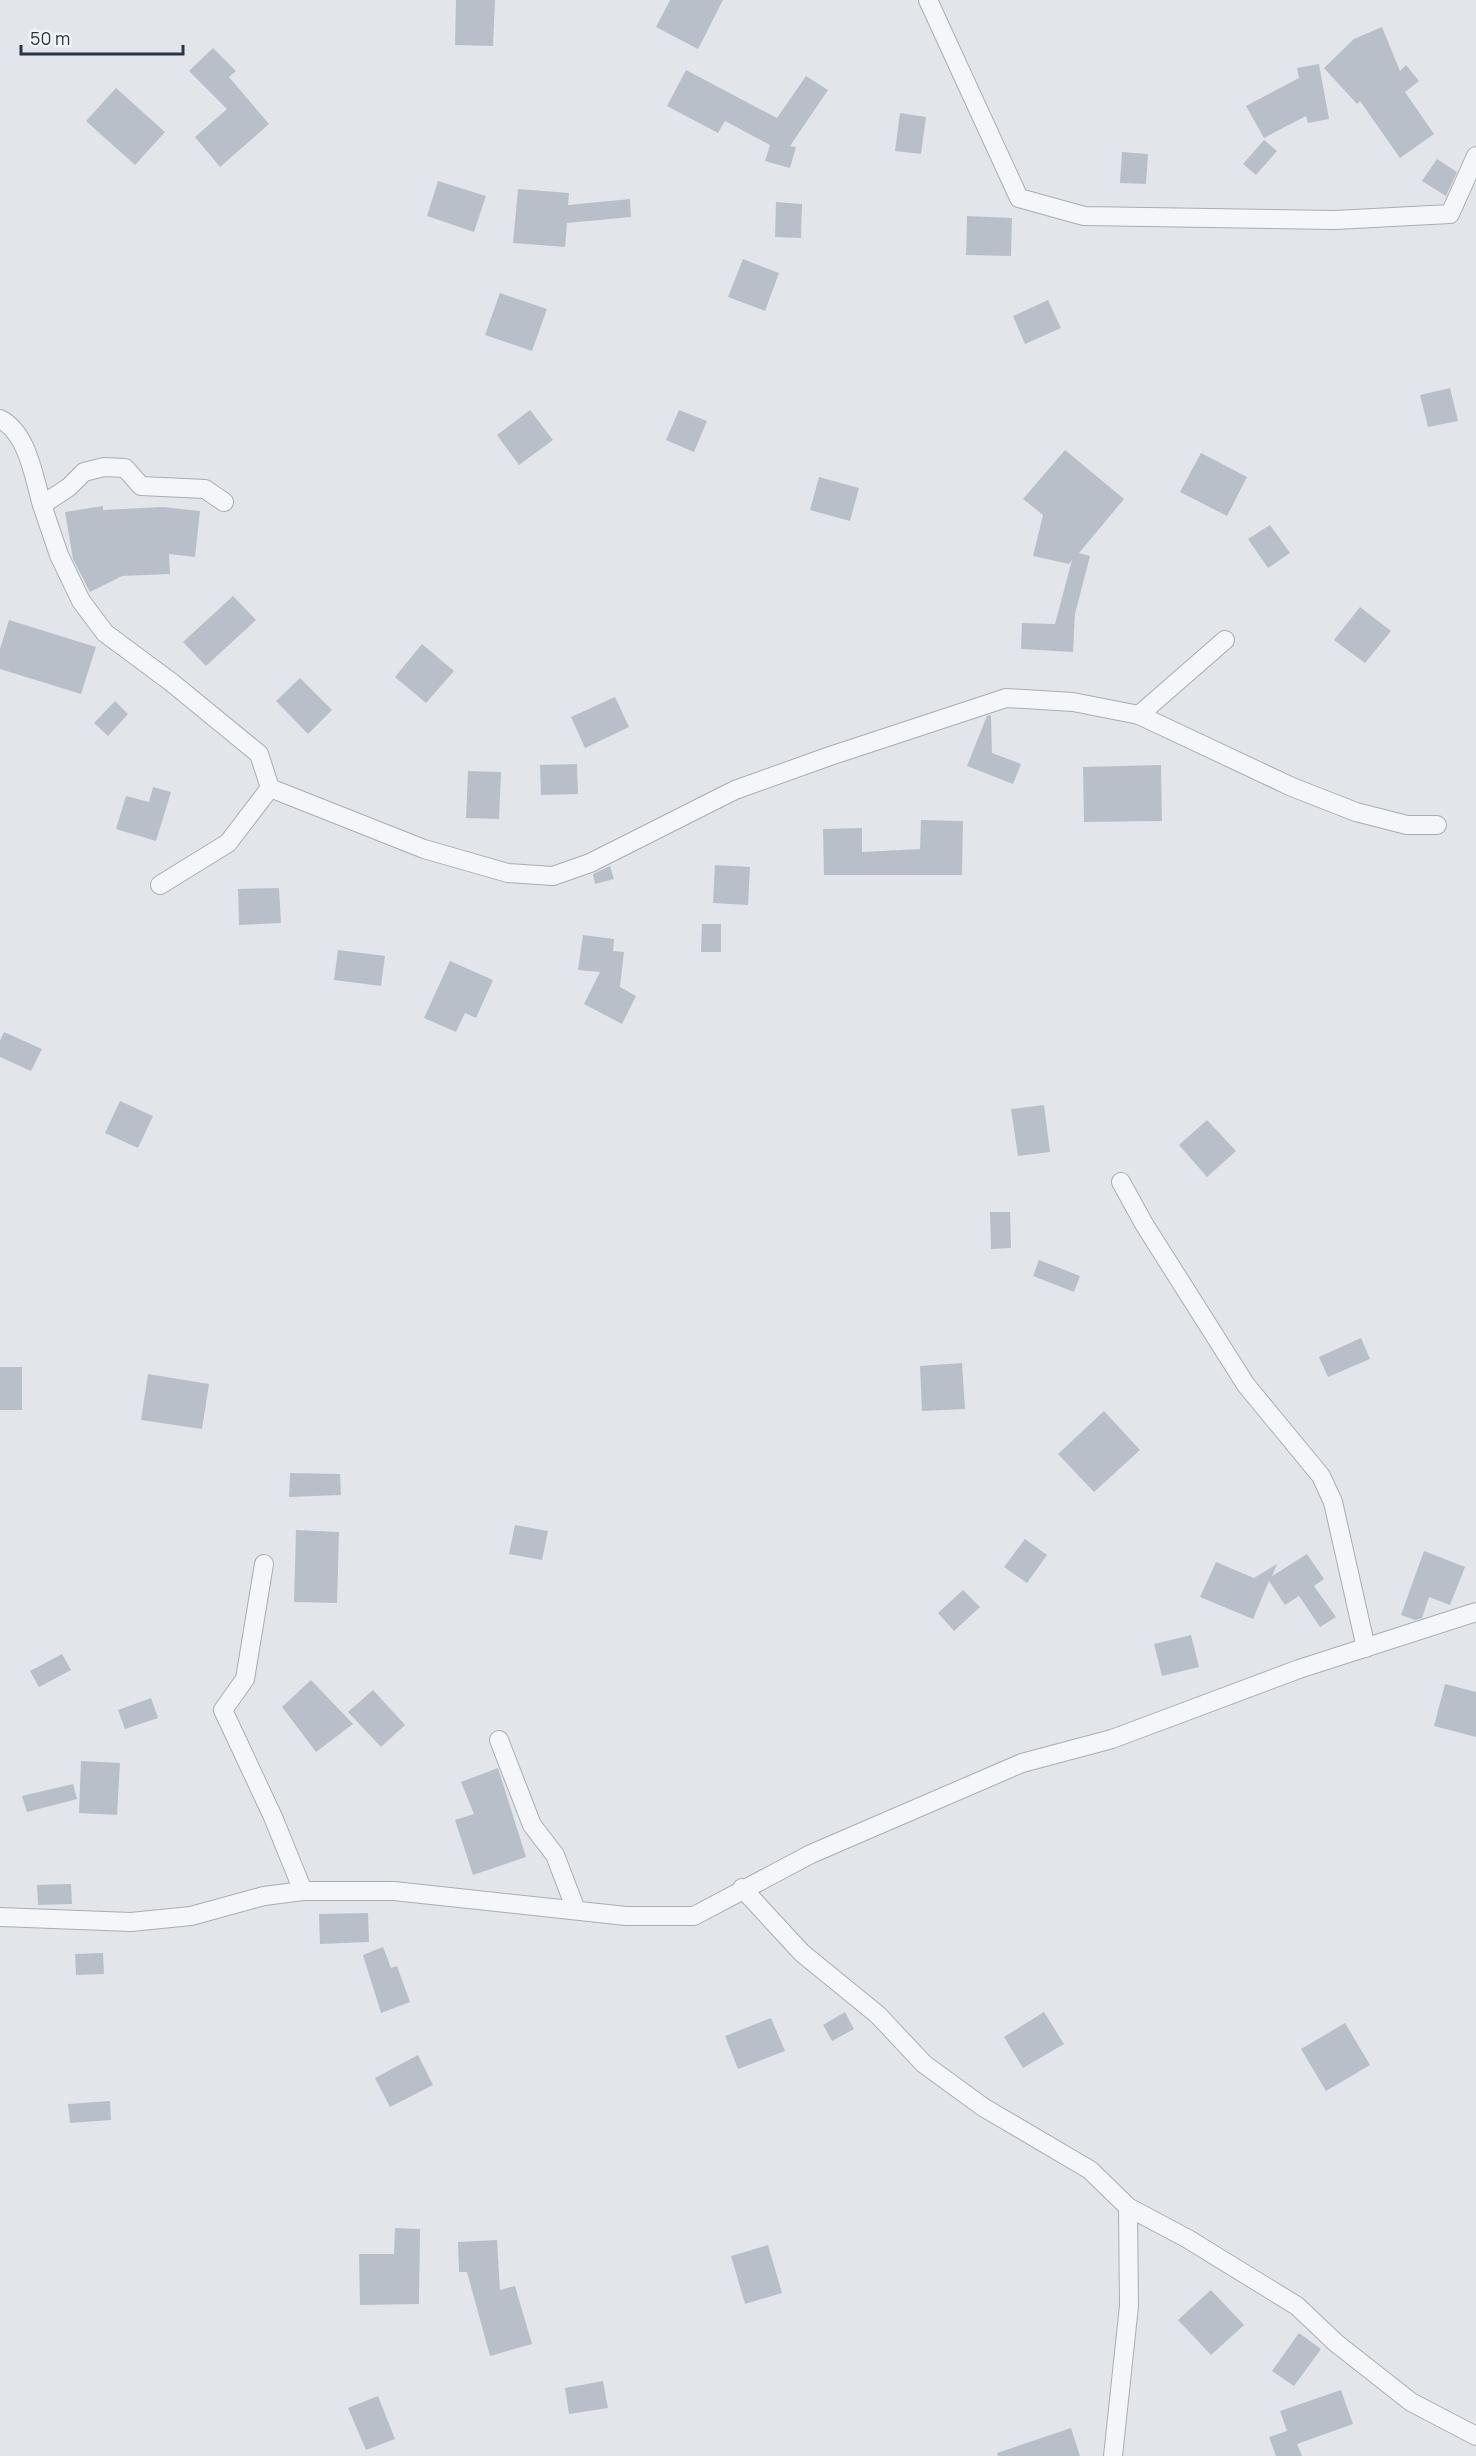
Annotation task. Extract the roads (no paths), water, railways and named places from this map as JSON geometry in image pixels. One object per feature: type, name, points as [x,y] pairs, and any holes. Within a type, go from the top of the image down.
[{"type":"street","points":[[928,0],[1019,198],[1084,216],[1335,220],[1450,214],[1476,156]]},
{"type":"street","points":[[0,419],[14,430],[28,456],[59,555],[81,602],[105,633],[259,754],[270,788]]},
{"type":"street","points":[[42,505],[69,488],[84,472],[104,467],[125,468],[141,486],[205,489],[224,502]]},
{"type":"street","points":[[1139,715],[1226,640]]},
{"type":"street","points":[[270,788],[424,849],[508,873],[553,876],[590,863],[735,790],[1006,698],[1073,702],[1139,715],[1292,787],[1356,812],[1407,825],[1437,825]]},
{"type":"street","points":[[160,885],[228,843],[270,788]]},
{"type":"street","points":[[1121,1182],[1144,1224],[1246,1385],[1321,1476],[1333,1502],[1366,1648]]},
{"type":"street","points":[[264,1564],[245,1679],[223,1710],[273,1817],[303,1892]]},
{"type":"street","points":[[0,1917],[131,1922],[191,1916],[264,1896],[303,1892],[394,1892],[626,1916],[694,1916],[742,1888],[811,1854],[1022,1763],[1112,1739],[1299,1669],[1476,1611]]},
{"type":"street","points":[[499,1740],[532,1825],[555,1855],[576,1910]]},
{"type":"street","points":[[742,1888],[802,1953],[878,2015],[924,2064],[983,2107],[1090,2170],[1128,2207],[1188,2239],[1297,2306],[1336,2343],[1412,2402],[1476,2436]]},
{"type":"street","points":[[1113,2456],[1129,2306],[1128,2207]]}]
